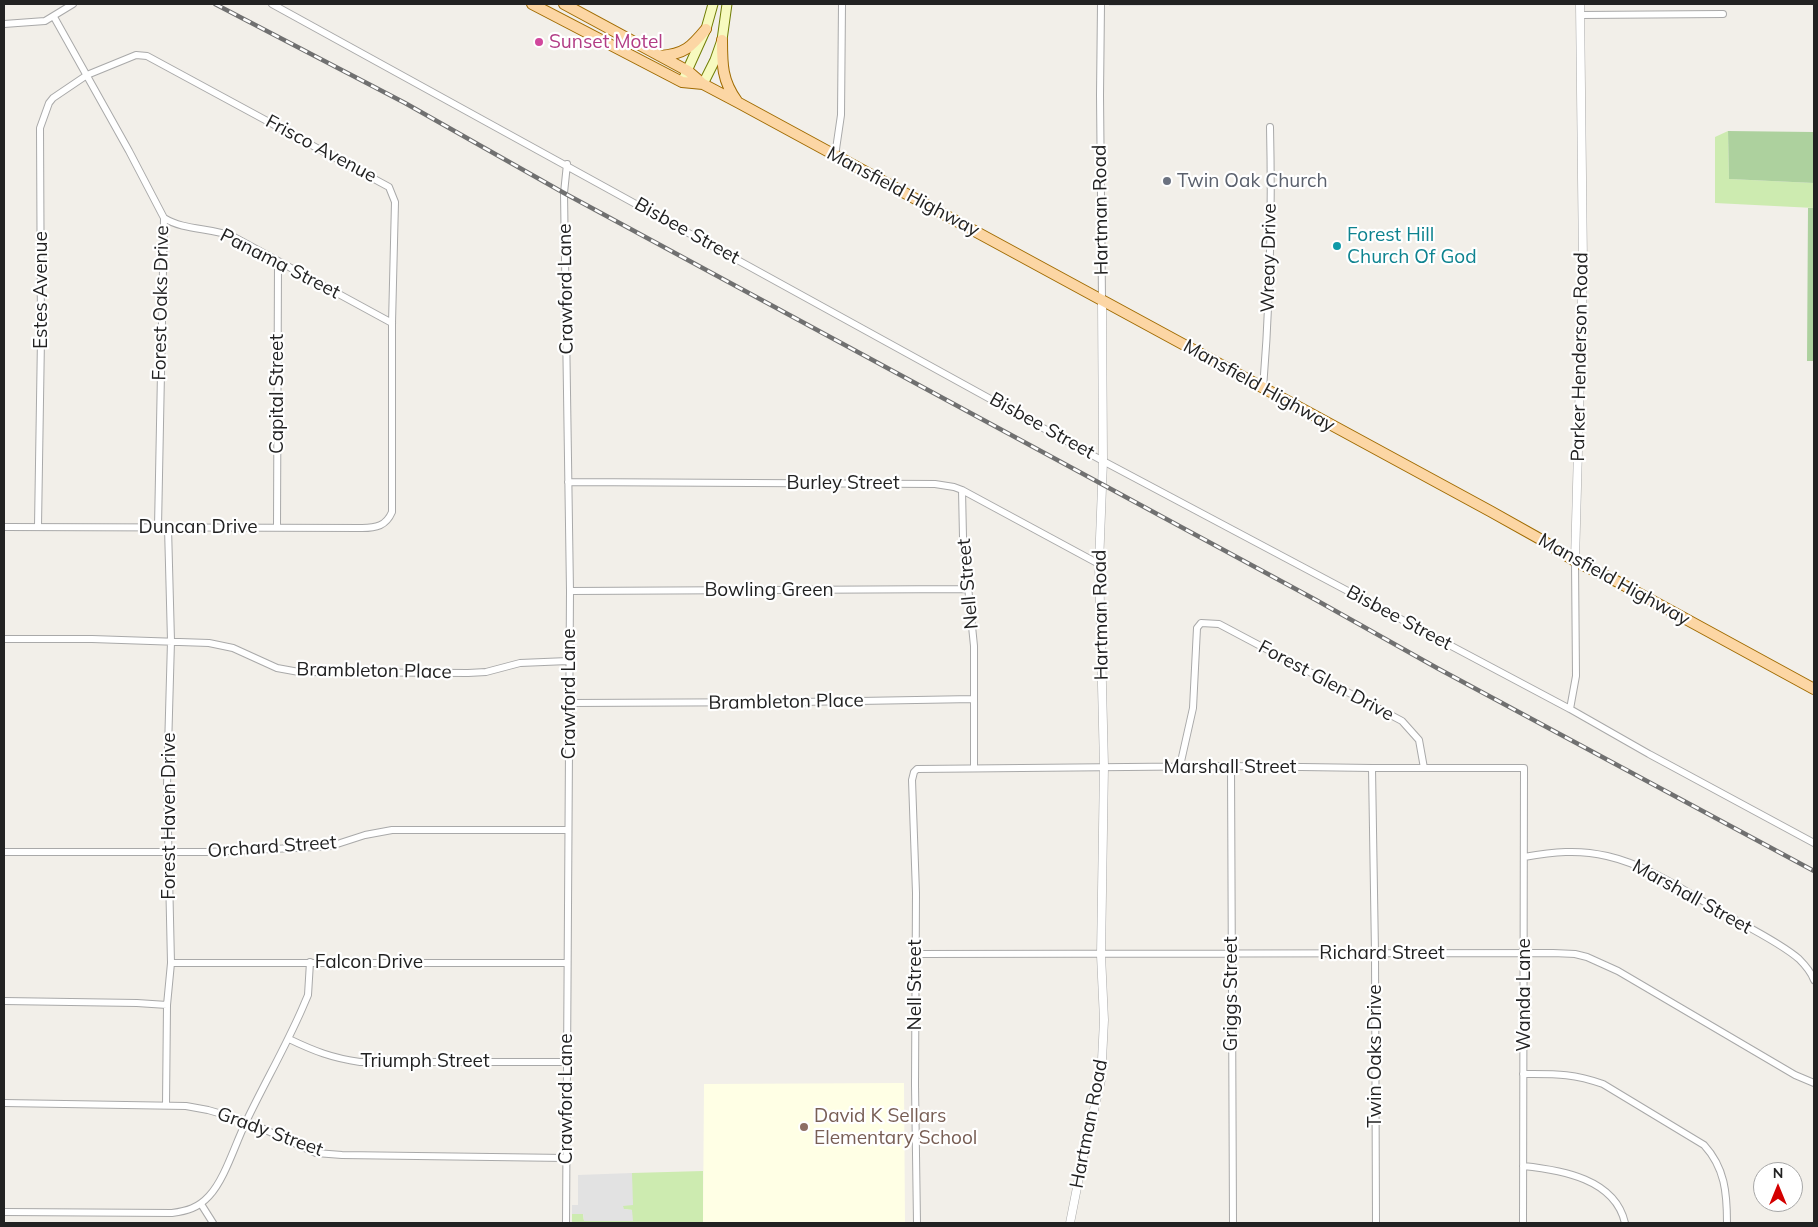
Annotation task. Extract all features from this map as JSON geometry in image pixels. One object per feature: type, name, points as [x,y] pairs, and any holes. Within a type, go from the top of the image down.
[{"type":"main road","name":"Mansfield Highway","points":[[532,4],[682,82],[703,84]]},
{"type":"main road","name":"Mansfield Highway","points":[[564,4],[688,71],[703,84],[1814,689]]},
{"type":"main road","points":[[682,82],[706,29],[713,4]]},
{"type":"main road","points":[[727,4],[722,40],[724,75],[728,89],[739,103]]},
{"type":"main road","points":[[660,56],[683,52],[693,46],[706,29]]},
{"type":"main road","points":[[703,84],[715,60],[722,40]]},
{"type":"street","points":[[4,24],[45,21],[74,4]]},
{"type":"street","name":"Bisbee Street","points":[[272,4],[567,164],[1103,460],[1570,709],[1814,843]]},
{"type":"street","points":[[835,156],[841,115],[842,4]]},
{"type":"street","name":"Hartman Road","points":[[1070,1223],[1084,1152],[1102,1080],[1104,1020],[1101,955],[1104,766],[1099,564],[1103,460],[1101,4]]},
{"type":"street","name":"Parker Henderson Road","points":[[1570,709],[1576,676],[1576,561],[1583,264],[1580,4]]},
{"type":"street","points":[[1580,15],[1722,14]]},
{"type":"street","name":"Forest Oaks Drive","points":[[54,17],[164,218],[158,527]]},
{"type":"street","name":"Frisco Avenue","points":[[87,75],[136,55],[147,56],[388,187],[395,202],[392,323],[392,512],[389,519]]},
{"type":"street","name":"Estes Avenue","points":[[38,526],[41,338],[40,128],[48,103],[87,75]]},
{"type":"street","name":"Wreay Drive","points":[[1263,389],[1267,346],[1271,167],[1270,127]]},
{"type":"street","name":"Crawford Lane","points":[[566,1223],[566,963],[570,591],[564,203],[567,164]]},
{"type":"street","name":"Panama Street","points":[[164,218],[173,224],[184,227],[225,233],[392,323]]},
{"type":"street","name":"Capital Street","points":[[277,527],[278,261]]},
{"type":"street","name":"Burley Street","points":[[568,482],[935,484],[962,490],[1099,564]]},
{"type":"street","name":"Nell Street","points":[[962,490],[963,537],[974,646],[974,768]]},
{"type":"street","name":"Duncan Drive","points":[[4,527],[374,528],[383,525],[389,519]]},
{"type":"street","name":"Forest Haven Drive","points":[[166,1105],[167,1005],[171,963],[166,785],[171,641],[168,527]]},
{"type":"street","name":"Bowling Green","points":[[570,591],[969,589]]},
{"type":"street","name":"Forest Glen Drive","points":[[1180,766],[1193,708],[1197,628],[1201,624],[1219,624],[1402,720],[1419,740],[1424,768]]},
{"type":"street","name":"Brambleton Place","points":[[4,639],[209,643],[233,648],[277,668],[300,672],[468,673],[486,672],[520,663],[568,661]]},
{"type":"street","name":"Brambleton Place","points":[[569,703],[800,702],[974,698]]},
{"type":"street","name":"Marshall Street","points":[[937,769],[1104,766],[1524,768]]},
{"type":"street","name":"Griggs Street","points":[[1231,766],[1233,1223]]},
{"type":"street","name":"Twin Oaks Drive","points":[[1372,768],[1376,1223]]},
{"type":"street","name":"Wanda Lane","points":[[1523,1223],[1524,768]]},
{"type":"street","name":"Nell Street","points":[[917,1223],[916,893],[912,780],[917,769],[937,769]]},
{"type":"street","name":"Orchard Street","points":[[4,852],[207,852],[331,846],[365,835],[392,830],[568,830]]},
{"type":"street","name":"Marshall Street","points":[[1524,857],[1558,851],[1577,851],[1624,860],[1645,869],[1759,933],[1798,958],[1806,966],[1814,980]]},
{"type":"street","name":"Richard Street","points":[[915,954],[1575,954],[1600,962],[1795,1075],[1814,1083]]},
{"type":"street","points":[[4,1212],[172,1213],[195,1208],[201,1204],[218,1185],[246,1121],[289,1039],[308,995],[310,962]]},
{"type":"street","name":"Falcon Drive","points":[[171,963],[566,963]]},
{"type":"street","points":[[4,1002],[167,1005]]},
{"type":"street","name":"Triumph Street","points":[[289,1039],[338,1059],[360,1062],[566,1062]]},
{"type":"street","points":[[1523,1074],[1567,1074],[1585,1077],[1603,1084],[1704,1145],[1714,1155],[1722,1174],[1727,1199],[1727,1223]]},
{"type":"street","name":"Grady Street","points":[[4,1103],[186,1106],[246,1121],[316,1152],[342,1155],[566,1158]]},
{"type":"street","points":[[1523,1166],[1564,1172],[1582,1178],[1614,1199],[1618,1204],[1625,1223]]},
{"type":"street","points":[[201,1204],[213,1223]]},
{"type":"shaded area","points":[[1109,4],[1567,4],[1109,6]]},
{"type":"shaded area","name":"David K Sellars Elementary School","points":[[904,1083],[905,1223],[703,1223],[704,1084]]},
{"type":"shaded area","points":[[632,1173],[633,1205],[623,1206],[624,1209],[632,1210],[633,1221],[584,1221],[583,1214],[572,1214],[572,1205],[578,1205],[578,1175]]},
{"type":"green space","points":[[1814,106],[1814,183],[1729,179],[1728,131],[1813,132]]},
{"type":"green space","points":[[1728,131],[1729,179],[1814,183],[1814,208],[1715,203],[1715,137]]},
{"type":"green space","points":[[1808,208],[1814,208],[1814,361],[1807,361]]},
{"type":"green space","points":[[703,1171],[703,1223],[572,1223],[572,1214],[583,1214],[584,1221],[632,1221],[632,1210],[623,1209],[623,1205],[632,1204],[632,1173]]},
{"type":"railway","points":[[215,4],[405,103],[564,193],[1814,871]]},
{"type":"place","name":"Sunset Motel","points":[[539,42]]},
{"type":"place","name":"Twin Oak Church","points":[[1167,181]]},
{"type":"place","name":"Forest Hill Church Of God","points":[[1337,246]]},
{"type":"place","name":"David K Sellars Elementary School","points":[[804,1127]]}]
